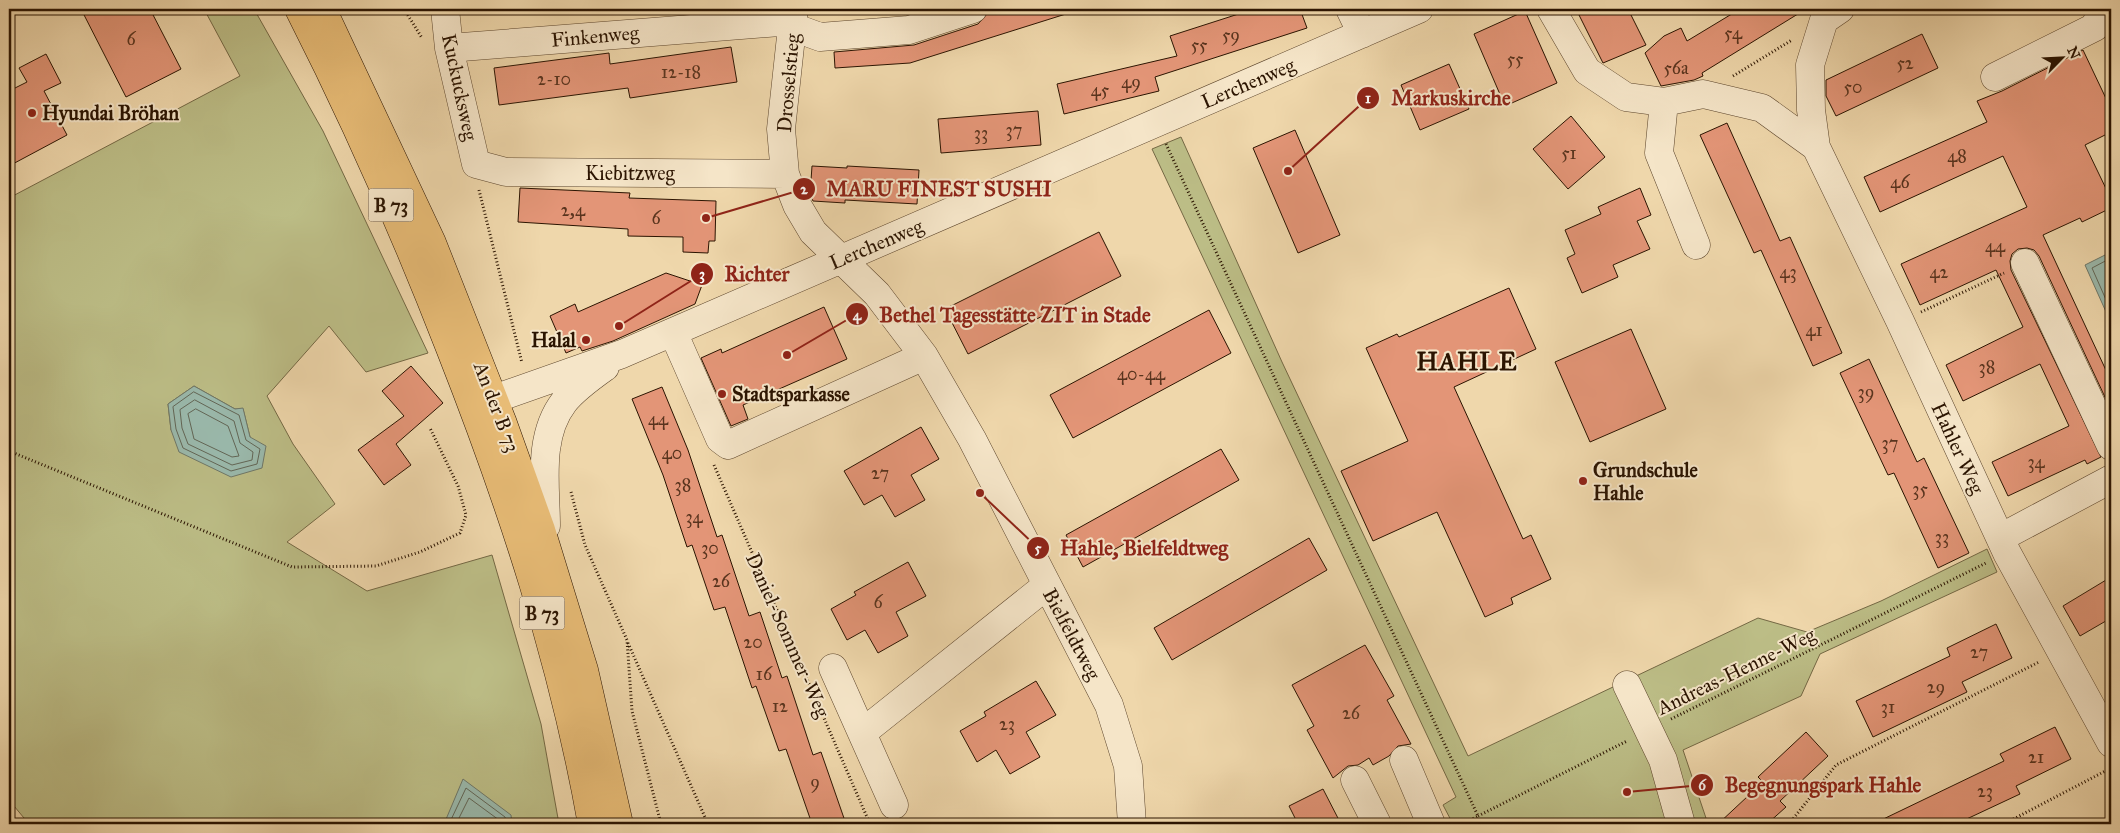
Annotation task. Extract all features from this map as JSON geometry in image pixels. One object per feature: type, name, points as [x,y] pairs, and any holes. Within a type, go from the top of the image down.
[{"type":"main road","name":"An der B 73","points":[[299,9],[484,403],[541,530],[584,670],[619,824]]},
{"type":"main road","name":"An der B 73","points":[[322,9],[432,244],[484,403],[520,539],[560,674],[592,824]]},
{"type":"street","name":"Kuckucksweg","points":[[445,9],[449,48],[476,164]]},
{"type":"street","name":"Finkenweg","points":[[449,48],[779,22],[794,18],[820,37],[910,30],[973,9]]},
{"type":"street","points":[[1350,9],[1362,34]]},
{"type":"street","name":"Lerchenweg","points":[[484,403],[622,354],[1419,9]]},
{"type":"street","name":"Hahler Weg","points":[[1552,9],[1587,71],[1626,97],[1664,102],[1703,94],[1762,108],[1816,147]]},
{"type":"street","points":[[1995,77],[2095,27],[2102,9]]},
{"type":"street","name":"Hahler Weg","points":[[1832,15],[1810,66],[1816,147],[1900,321],[2003,546],[2062,650],[2111,743]]},
{"type":"street","name":"Drosselstieg","points":[[794,18],[781,129],[785,174],[797,205],[813,232],[841,260]]},
{"type":"street","points":[[1664,102],[1659,152],[1696,245]]},
{"type":"street","name":"Kiebitzweg","points":[[476,164],[506,172],[785,174]]},
{"type":"street","name":"Bielfeldtweg","points":[[841,260],[877,294],[924,356],[972,438],[1046,586],[1109,705],[1128,766],[1132,824]]},
{"type":"street","points":[[2026,263],[2111,446]]},
{"type":"street","points":[[673,332],[720,438],[728,445],[924,356]]},
{"type":"street","points":[[541,530],[546,526],[544,472],[548,441],[554,420],[564,402],[590,378],[622,354]]},
{"type":"street","points":[[2003,546],[2111,479]]},
{"type":"street","points":[[862,733],[1046,586]]},
{"type":"street","name":"Daniel-Sommer-Weg","points":[[833,668],[894,805]]},
{"type":"street","points":[[1627,686],[1663,760],[1681,824]]},
{"type":"street","points":[[1404,760],[1431,824]]},
{"type":"street","points":[[1355,780],[1377,824]]},
{"type":"path","points":[[1703,94],[1832,15]]},
{"type":"path","points":[[1157,123],[1478,816]]},
{"type":"path","points":[[476,164],[475,173],[515,340],[530,387]]},
{"type":"path","points":[[1900,321],[2026,263]]},
{"type":"path","points":[[9,451],[292,567],[376,566],[420,552],[460,533],[466,515],[458,486],[430,428]]},
{"type":"path","name":"Daniel-Sommer-Weg","points":[[714,464],[870,824]]},
{"type":"path","points":[[569,483],[585,546],[708,824]]},
{"type":"path","name":"Andreas-Henne-Weg","points":[[1462,824],[1648,731],[2003,546]]},
{"type":"path","points":[[627,640],[632,711],[661,824]]},
{"type":"path","points":[[1789,824],[1836,765],[2062,650]]},
{"type":"path","points":[[2004,824],[2111,767]]},
{"type":"green space","points":[[204,9],[254,9],[323,131],[428,353],[366,372],[329,326],[267,396],[293,444],[335,504],[287,542],[367,591],[492,555],[541,724],[559,824],[29,824],[9,800],[9,198],[240,76]],"holes":[[[194,386],[235,409],[243,409],[250,437],[171,430],[168,404]]]},
{"type":"green space","points":[[1181,137],[1282,362],[1468,756],[1758,618],[1807,632],[1881,601],[1987,549],[1997,572],[1820,654],[1801,696],[1683,750],[1708,824],[1453,824],[1443,805],[1456,797],[1152,149]]},
{"type":"water","points":[[2111,252],[2111,323],[2085,265]]},
{"type":"water","points":[[194,386],[235,409],[243,408],[250,437],[266,446],[262,468],[231,477],[179,452],[171,430],[168,404]]},
{"type":"water","points":[[463,779],[511,815],[512,824],[444,824]]},
{"type":"building","points":[[81,9],[150,9],[181,69],[126,97]]},
{"type":"building","points":[[1005,9],[1068,9],[1069,13],[910,63],[835,68],[834,52],[914,45],[978,24],[987,14]]},
{"type":"building","points":[[1254,9],[1300,9],[1307,28],[1155,77],[1159,91],[1064,114],[1057,84],[1177,56],[1170,36]]},
{"type":"building","points":[[1576,9],[1628,9],[1646,45],[1603,63]]},
{"type":"building","points":[[1740,9],[1806,9],[1702,73],[1703,76],[1694,80],[1661,86],[1645,53],[1664,36],[1681,28],[1687,41]]},
{"type":"building","points":[[1525,11],[1557,83],[1505,106],[1474,34]]},
{"type":"building","points":[[1922,34],[1938,68],[1836,116],[1826,96],[1826,80]]},
{"type":"building","points":[[731,47],[737,82],[630,98],[628,88],[499,105],[494,68],[609,53],[610,64]]},
{"type":"building","points":[[2083,50],[2111,109],[2111,132],[2085,145],[2111,199],[2111,208],[2082,222],[2080,218],[2043,235],[2111,381],[2111,410],[2039,256],[2034,250],[2027,248],[2018,249],[2012,254],[2010,261],[2011,270],[2101,457],[2087,464],[2085,460],[2008,496],[1992,462],[2069,426],[2040,364],[1963,401],[1946,365],[2023,327],[1996,270],[1920,305],[1901,264],[2027,207],[2003,156],[1880,212],[1864,177],[1987,122],[1977,101],[2002,91]]},
{"type":"building","name":"Hyundai Bröhan","points":[[46,54],[61,83],[44,91],[67,135],[9,166],[9,91],[27,82],[19,68]]},
{"type":"building","points":[[1449,64],[1469,109],[1420,130],[1401,85]]},
{"type":"building","points":[[1038,111],[1041,145],[941,153],[938,119]]},
{"type":"building","points":[[1571,116],[1605,157],[1568,189],[1533,149]]},
{"type":"building","points":[[1727,123],[1780,241],[1790,237],[1842,353],[1813,366],[1761,250],[1754,253],[1700,135]]},
{"type":"building","points":[[1295,130],[1340,235],[1298,253],[1253,148]]},
{"type":"building","points":[[812,166],[919,170],[917,204],[845,200],[845,203],[813,201],[810,195]]},
{"type":"building","points":[[520,188],[630,193],[629,198],[716,201],[715,241],[709,241],[708,253],[683,252],[683,237],[628,236],[628,229],[518,222]]},
{"type":"building","points":[[1640,188],[1651,215],[1637,221],[1650,249],[1613,265],[1618,277],[1582,293],[1567,258],[1575,254],[1565,230],[1601,214],[1598,207]]},
{"type":"building","points":[[1099,232],[1121,276],[968,354],[945,309]]},
{"type":"building","points":[[666,273],[702,285],[695,304],[613,341],[582,351],[580,347],[566,353],[550,316],[575,304],[578,312]]},
{"type":"building","points":[[1509,288],[1536,349],[1454,387],[1523,539],[1531,535],[1551,579],[1511,598],[1513,604],[1485,617],[1437,512],[1373,541],[1341,471],[1408,441],[1366,348],[1397,334],[1399,337]]},
{"type":"building","points":[[824,307],[847,359],[743,405],[748,419],[731,426],[701,358],[721,349],[722,353]]},
{"type":"building","points":[[1209,310],[1231,353],[1073,438],[1050,395]]},
{"type":"building","points":[[1631,329],[1666,409],[1590,442],[1555,362]]},
{"type":"building","points":[[1869,359],[1917,462],[1924,458],[1969,553],[1938,568],[1894,473],[1888,475],[1840,373]]},
{"type":"building","points":[[411,366],[443,403],[396,444],[411,465],[384,485],[358,450],[404,416],[382,391]]},
{"type":"building","points":[[662,387],[688,450],[717,537],[722,535],[749,616],[760,612],[782,678],[787,676],[813,755],[821,752],[846,824],[812,824],[786,749],[779,751],[756,686],[752,688],[725,607],[714,610],[692,545],[687,547],[663,475],[632,399]]},
{"type":"building","points":[[921,427],[939,459],[911,475],[925,500],[895,517],[882,495],[864,505],[844,471]]},
{"type":"building","points":[[1221,449],[1239,480],[1083,567],[1066,535]]},
{"type":"building","points":[[1309,538],[1327,570],[1172,660],[1154,628]]},
{"type":"building","points":[[908,562],[926,596],[896,612],[908,636],[878,653],[865,630],[847,640],[831,609],[856,595],[854,592]]},
{"type":"building","points":[[2111,577],[2111,618],[2080,636],[2063,606]]},
{"type":"building","points":[[1996,624],[2012,658],[1962,682],[1967,692],[1873,737],[1856,701],[1950,656],[1947,648]]},
{"type":"building","points":[[1365,645],[1394,696],[1387,700],[1411,744],[1398,746],[1389,756],[1373,765],[1369,758],[1358,765],[1348,766],[1333,778],[1307,730],[1314,726],[1292,685]]},
{"type":"building","points":[[1036,681],[1056,715],[1026,732],[1040,757],[1010,774],[996,750],[977,762],[960,731],[986,716],[984,712]]},
{"type":"building","points":[[2055,727],[2071,759],[2016,786],[2020,794],[1956,824],[1873,824],[2004,761],[2000,754]]},
{"type":"building","points":[[1806,732],[1828,756],[1780,801],[1786,807],[1767,824],[1718,824],[1763,782],[1758,777]]},
{"type":"building","points":[[1323,789],[1341,824],[1298,824],[1289,806]]},
{"type":"place","name":"Hyundai Bröhan","points":[[32,113]]},
{"type":"place","name":"Markuskirche","points":[[1288,171]]},
{"type":"place","name":"MARU FINEST SUSHI","points":[[706,218]]},
{"type":"place","name":"Richter","points":[[619,326]]},
{"type":"place","name":"Halal","points":[[586,340]]},
{"type":"place","name":"Bethel Tagesstätte ZIT in Stade","points":[[787,355]]},
{"type":"place","name":"Stadtsparkasse","points":[[722,394]]},
{"type":"place","name":"Grundschule Hahle","points":[[1583,481]]},
{"type":"place","name":"Hahle, Bielfeldtweg","points":[[980,493]]},
{"type":"place","name":"Begegnungspark Hahle","points":[[1627,792]]},
{"type":"district","name":"HAHLE","points":[[1467,361]]}]
